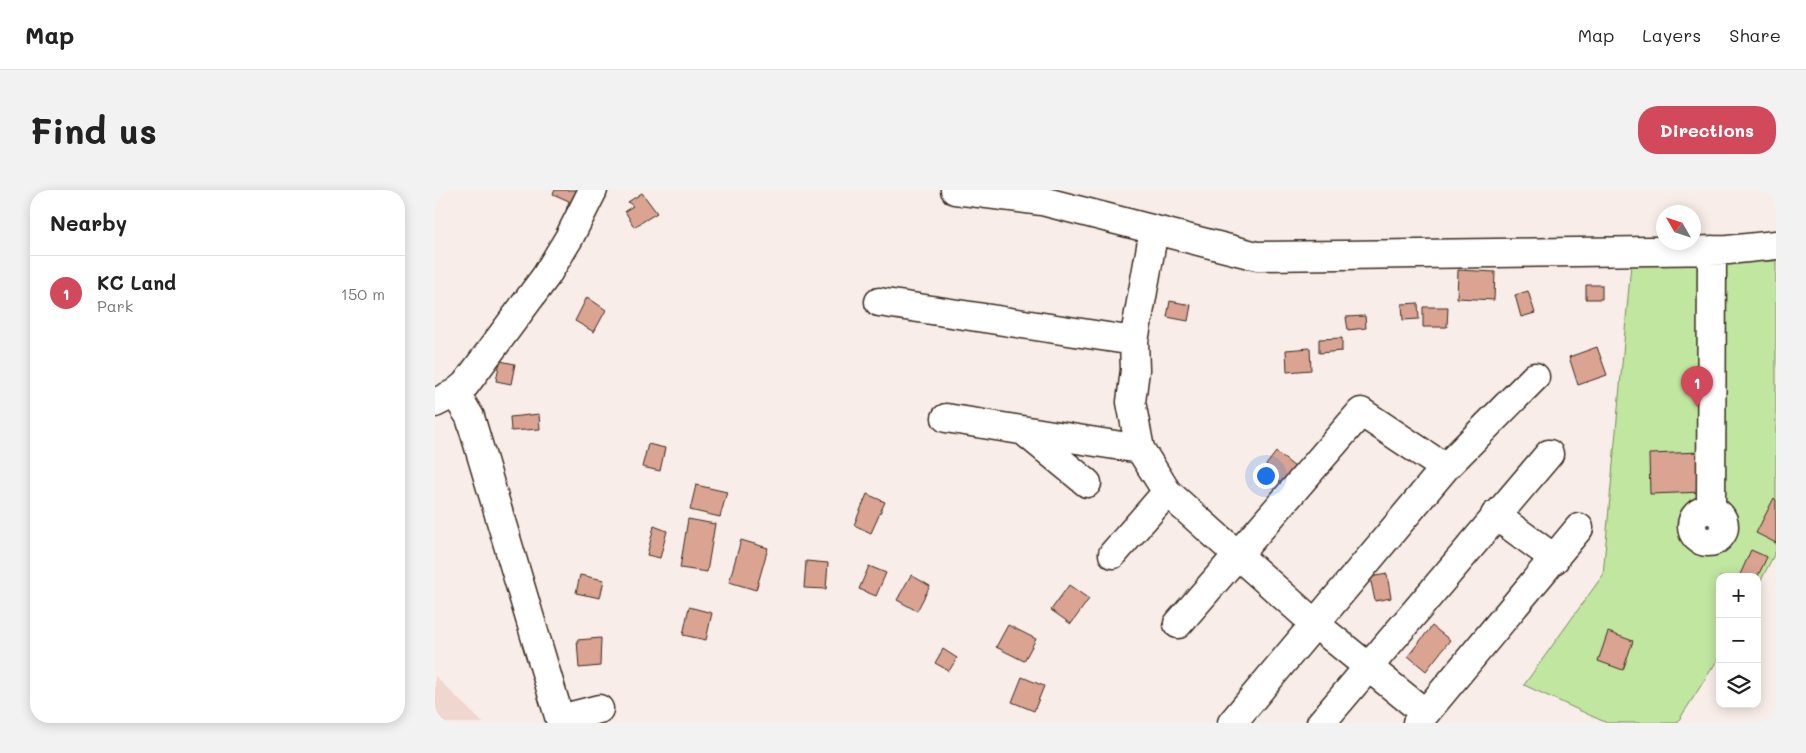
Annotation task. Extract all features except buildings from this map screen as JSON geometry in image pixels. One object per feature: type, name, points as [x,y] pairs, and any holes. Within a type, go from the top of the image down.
[{"type":"street","points":[[593,190],[569,238],[546,276],[465,384],[445,398],[470,418],[560,721],[599,709]]},
{"type":"street","points":[[955,190],[1043,201],[1257,256],[1711,250],[1776,244]]},
{"type":"street","points":[[1154,230],[1134,341],[1135,370],[1131,402],[1139,449],[1167,492],[1314,623],[1369,666],[1421,718],[1579,528]]},
{"type":"street","points":[[1711,250],[1711,510]]},
{"type":"street","points":[[879,302],[1134,341]]},
{"type":"street","points":[[1232,723],[1445,468],[1535,377]]},
{"type":"street","points":[[1178,624],[1239,556],[1361,412],[1445,468]]},
{"type":"street","points":[[946,418],[1139,449]]},
{"type":"street","points":[[1023,431],[1087,483]]},
{"type":"street","points":[[1321,723],[1495,515],[1549,454]]},
{"type":"street","points":[[1113,554],[1167,492]]},
{"type":"street","points":[[1495,515],[1555,558]]},
{"type":"shaded area","points":[[435,676],[483,723],[435,723]]},
{"type":"green space","points":[[1776,261],[1776,551],[1761,580],[1761,573],[1716,573],[1716,662],[1677,723],[1607,723],[1524,685],[1603,575],[1631,264]]},
{"type":"place","name":"KC Land","points":[[1697,407]]}]
